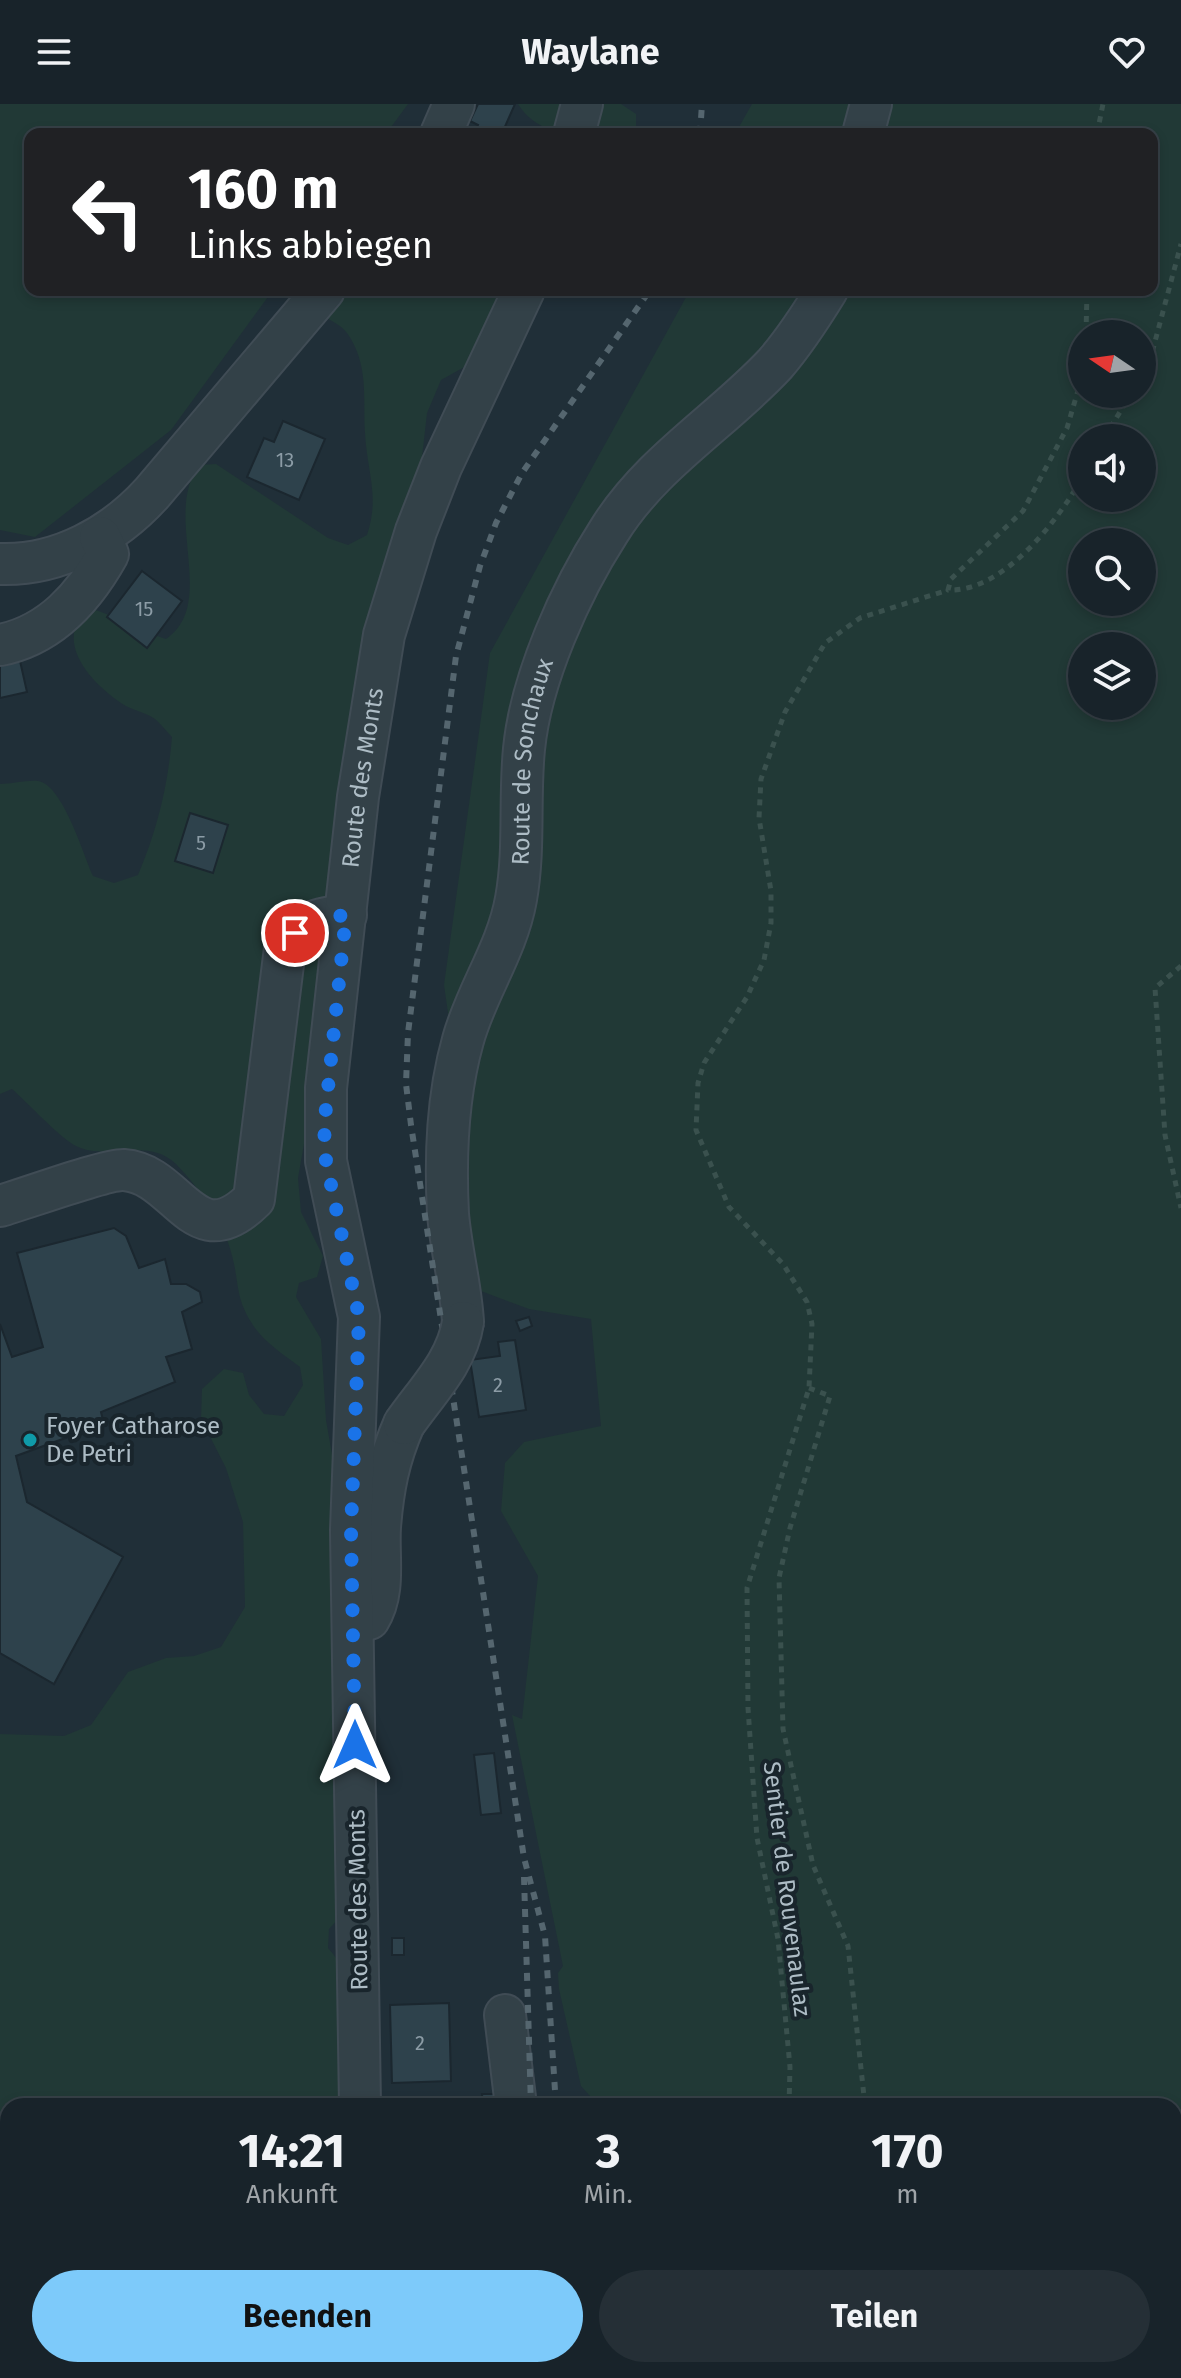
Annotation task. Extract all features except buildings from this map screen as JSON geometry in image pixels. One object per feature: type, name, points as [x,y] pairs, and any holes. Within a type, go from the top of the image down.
[{"type":"street","points":[[444,128],[454,104]]},
{"type":"street","points":[[576,128],[582,104]]},
{"type":"street","points":[[865,128],[871,104]]},
{"type":"street","points":[[0,564],[36,561],[100,537],[123,522],[152,493],[319,296]]},
{"type":"street","name":"Route des Monts","points":[[360,2098],[351,1530],[359,1317],[326,1161],[324,1127],[346,915],[375,685],[399,582],[441,467],[521,296]]},
{"type":"street","name":"Route de Sonchaux","points":[[355,1643],[373,1612],[381,1584],[384,1484],[391,1453],[404,1424],[444,1370],[461,1337],[463,1322],[448,1215],[448,1106],[463,1037],[507,937],[516,900],[521,861],[524,747],[538,684],[580,582],[611,528],[667,462],[774,365],[805,327],[823,296]]},
{"type":"street","points":[[0,645],[46,626],[75,604],[108,554],[100,537]]},
{"type":"street","points":[[0,1206],[122,1169],[143,1176],[191,1212],[212,1222],[234,1218],[254,1199],[285,948],[295,933],[313,919],[346,915]]},
{"type":"street","points":[[505,2015],[515,2098]]},
{"type":"path","points":[[1098,128],[1103,104]]},
{"type":"path","points":[[1156,338],[1181,244]]},
{"type":"path","points":[[1086,320],[1087,296]]},
{"type":"path","points":[[948,590],[951,579],[1023,511],[1067,428],[1073,408]]},
{"type":"path","name":"Sentier de Rouvenaulaz","points":[[789,2098],[790,2067],[778,1939],[757,1838],[748,1708],[747,1588],[809,1388],[812,1324],[807,1302],[783,1264],[729,1207],[696,1130],[698,1083],[704,1063],[747,997],[764,960],[771,923],[771,891],[759,818],[761,779],[785,712],[825,643],[860,618],[948,590],[969,590],[1030,549],[1061,515],[1068,503]]},
{"type":"path","points":[[1181,966],[1155,988],[1165,1135],[1181,1208]]},
{"type":"path","points":[[809,1388],[830,1396],[790,1528],[779,1578],[783,1729],[813,1865],[848,1946],[864,2098]]},
{"type":"green space","points":[[0,104],[408,104],[390,128],[24,128],[24,296],[269,296],[171,430],[35,537],[0,530]]},
{"type":"green space","points":[[518,104],[621,104],[636,114],[636,128],[547,128],[529,117]]},
{"type":"green space","points":[[752,104],[1181,104],[1181,2098],[592,2098],[581,2086],[559,1989],[558,1973],[563,1966],[512,1715],[522,1719],[538,1576],[501,1511],[505,1463],[524,1442],[601,1426],[591,1319],[529,1309],[473,1288],[463,1116],[444,985],[490,653],[687,296],[1158,296],[1158,128],[738,128]]},
{"type":"green space","points":[[500,296],[484,356],[441,380],[427,413],[417,502],[298,1178],[301,1212],[323,1256],[317,1277],[299,1283],[296,1297],[321,1339],[326,1420],[334,1466],[339,1918],[329,1929],[328,1948],[342,1965],[348,2098],[0,2098],[0,1734],[64,1736],[91,1725],[128,1672],[166,1658],[194,1656],[221,1647],[245,1607],[243,1522],[226,1468],[201,1419],[202,1389],[224,1369],[243,1373],[249,1395],[264,1414],[284,1416],[303,1385],[300,1367],[267,1341],[246,1314],[226,1236],[204,1197],[176,1164],[153,1152],[101,1152],[76,1146],[12,1089],[0,1094],[0,784],[38,781],[47,785],[64,807],[93,876],[114,883],[138,875],[161,808],[172,737],[155,719],[109,694],[87,672],[75,647],[74,633],[78,620],[89,608],[166,639],[181,623],[188,603],[190,581],[186,507],[190,484],[200,465],[216,464],[328,538],[348,545],[367,535],[373,496],[365,433],[364,381],[359,357],[341,327],[307,308],[295,297]]},
{"type":"railway","points":[[700,128],[702,104]]},
{"type":"railway","points":[[555,2098],[545,1936],[524,1858],[411,1125],[406,1084],[408,1033],[456,656],[480,566],[496,523],[522,473],[646,296]]},
{"type":"railway","points":[[524,1877],[531,2098]]},
{"type":"place","name":"Foyer Catharose De Petri","points":[[30,1440]]},
{"type":"route","points":[[295,933],[313,919],[346,915],[324,1127],[326,1161],[359,1317],[351,1530],[355,1745]]}]
